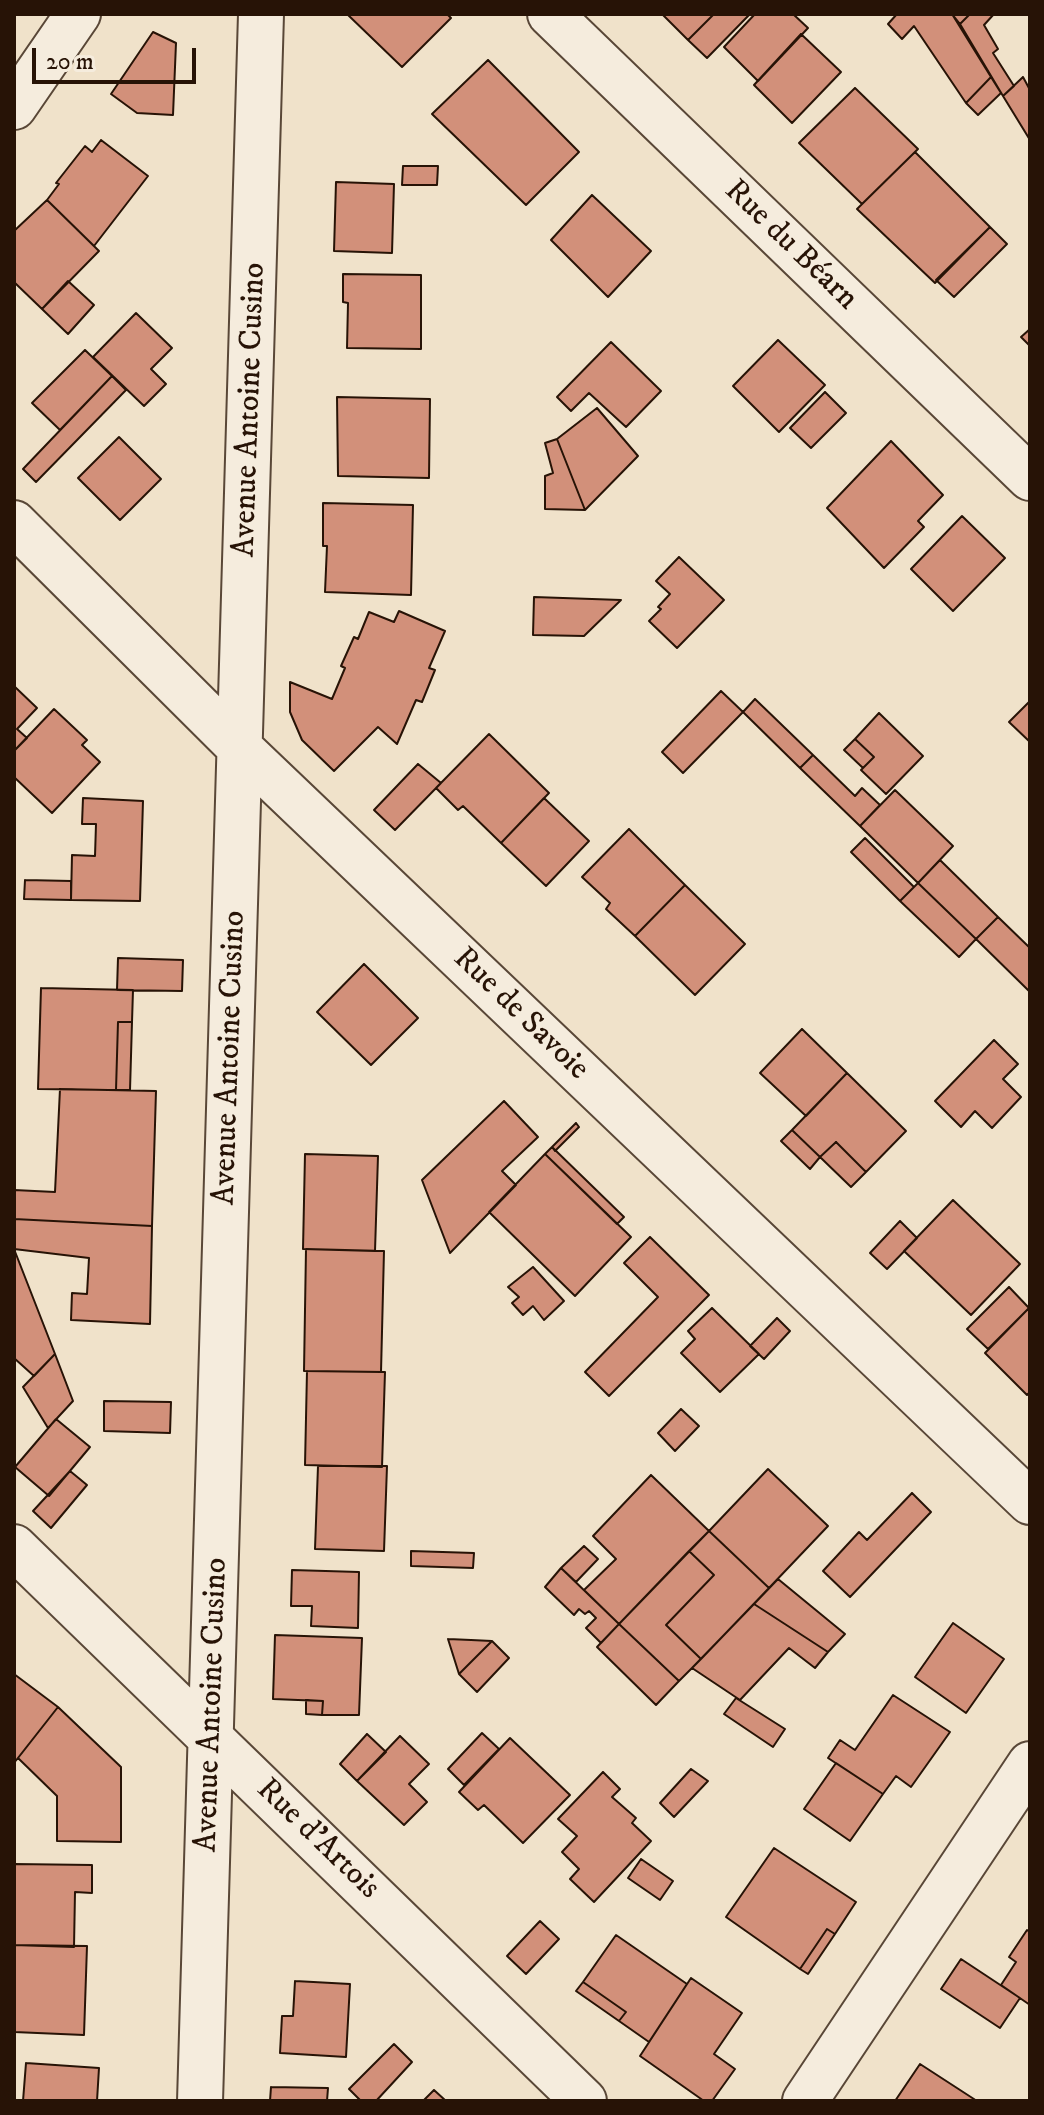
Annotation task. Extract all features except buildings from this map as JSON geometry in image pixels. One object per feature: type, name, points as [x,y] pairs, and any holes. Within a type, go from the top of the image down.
[{"type":"street","points":[[14,107],[78,14]]},
{"type":"street","name":"Avenue Antoine Cusino","points":[[200,2101],[261,14]]},
{"type":"street","name":"Rue du Béarn","points":[[550,14],[1030,478]]},
{"type":"street","name":"Rue de Savoie","points":[[14,523],[239,747],[1030,1502]]},
{"type":"street","name":"Rue d'Artois","points":[[14,1547],[584,2101]]},
{"type":"street","points":[[805,2101],[1030,1764]]}]
